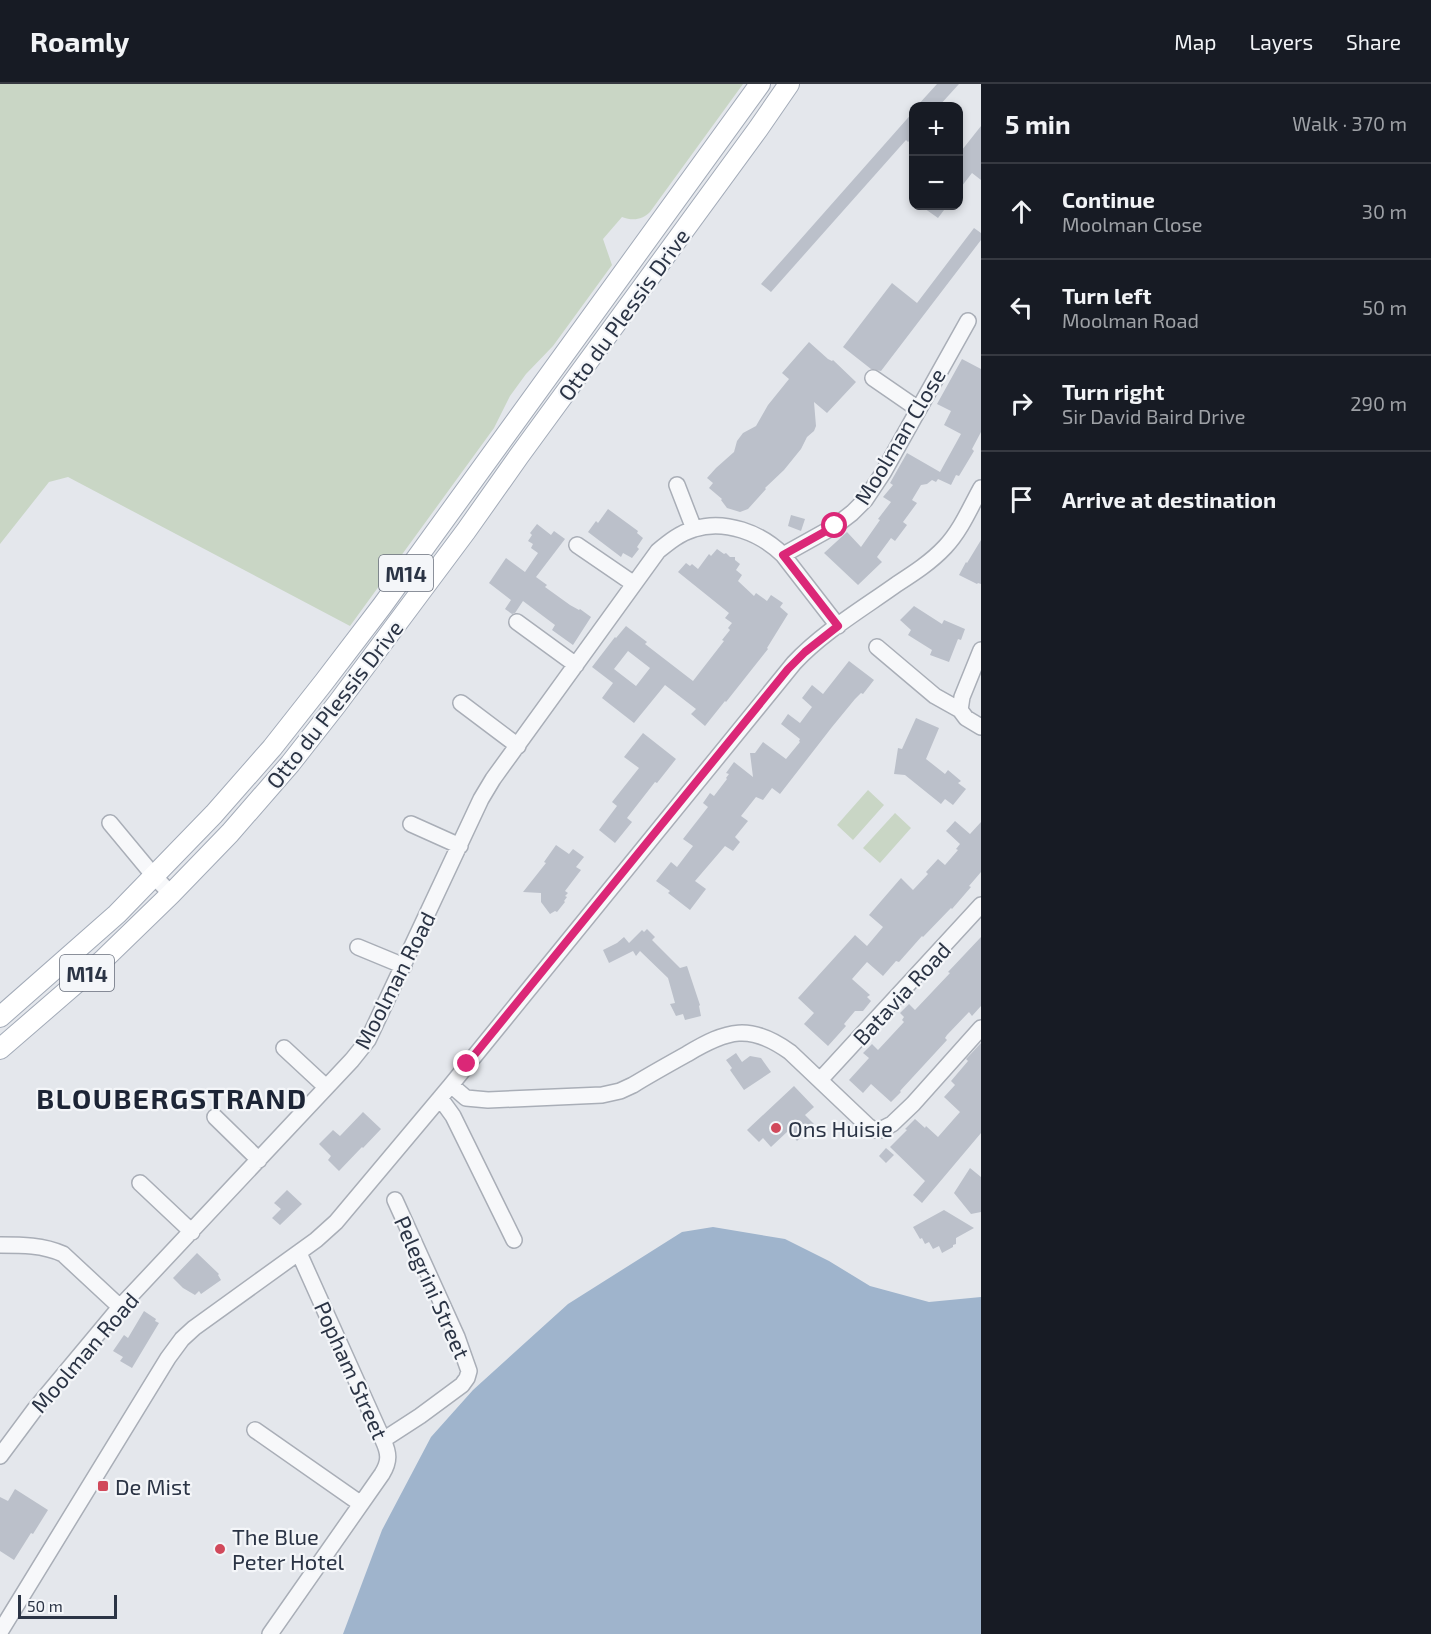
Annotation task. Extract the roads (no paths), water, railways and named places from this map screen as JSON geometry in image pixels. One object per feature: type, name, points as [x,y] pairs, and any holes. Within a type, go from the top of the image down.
[{"type":"main road","name":"Otto du Plessis Drive","points":[[0,1017],[117,914],[214,814],[272,748],[381,606],[760,84]]},
{"type":"main road","name":"Otto du Plessis Drive","points":[[0,1049],[104,958],[171,894],[290,764],[401,620],[789,84]]},
{"type":"main road","points":[[638,251],[658,266]]},
{"type":"main road","points":[[381,606],[401,620]]},
{"type":"street","name":"Moolman Close","points":[[783,555],[835,526],[865,500],[883,473],[968,321]]},
{"type":"street","points":[[873,378],[918,409]]},
{"type":"street","points":[[677,485],[693,529]]},
{"type":"street","points":[[0,1632],[6,1612],[182,1339],[326,1233],[451,1085],[788,669],[805,652],[838,626],[942,550],[960,526],[981,488]]},
{"type":"street","name":"Moolman Road","points":[[0,1456],[29,1416],[120,1307],[352,1060],[368,1040],[481,799],[658,551],[671,540],[693,529],[725,526],[762,538],[783,555],[838,626]]},
{"type":"street","points":[[577,544],[634,584]]},
{"type":"street","points":[[517,622],[576,665]]},
{"type":"street","points":[[877,647],[935,696],[960,710],[966,718],[981,727]]},
{"type":"street","points":[[960,710],[962,696],[981,650]]},
{"type":"street","points":[[461,704],[518,746]]},
{"type":"street","points":[[110,823],[171,894]]},
{"type":"street","points":[[411,824],[459,846]]},
{"type":"street","name":"Batavia Road","points":[[820,1080],[981,905]]},
{"type":"street","points":[[358,947],[404,966]]},
{"type":"street","points":[[451,1085],[466,1098],[488,1100],[602,1095],[620,1091],[717,1037],[735,1033],[753,1034],[776,1042],[790,1052],[868,1126],[874,1130],[880,1130],[892,1124],[908,1110],[981,1028]]},
{"type":"street","points":[[284,1048],[326,1087]]},
{"type":"street","points":[[440,1098],[453,1116],[514,1240]]},
{"type":"street","points":[[215,1117],[259,1160]]},
{"type":"street","points":[[140,1183],[192,1232]]},
{"type":"street","name":"Pelegrini Street","points":[[383,1440],[462,1385],[469,1371],[457,1337],[395,1200]]},
{"type":"street","points":[[0,1245],[41,1247],[63,1254],[120,1307]]},
{"type":"street","name":"Popham Street","points":[[270,1634],[387,1467],[389,1453],[299,1253]]},
{"type":"street","points":[[255,1430],[361,1504]]},
{"type":"water","points":[[713,1227],[785,1239],[829,1261],[870,1286],[929,1302],[981,1297],[981,1634],[343,1634],[382,1530],[431,1437],[473,1390],[568,1304],[682,1232]]},
{"type":"place","name":"Ons Huisie","points":[[776,1128]]},
{"type":"place","name":"De Mist","points":[[103,1486]]},
{"type":"place","name":"The Blue Peter Hotel","points":[[220,1549]]},
{"type":"district","name":"BLOUBERGSTRAND","points":[[172,1098]]}]
